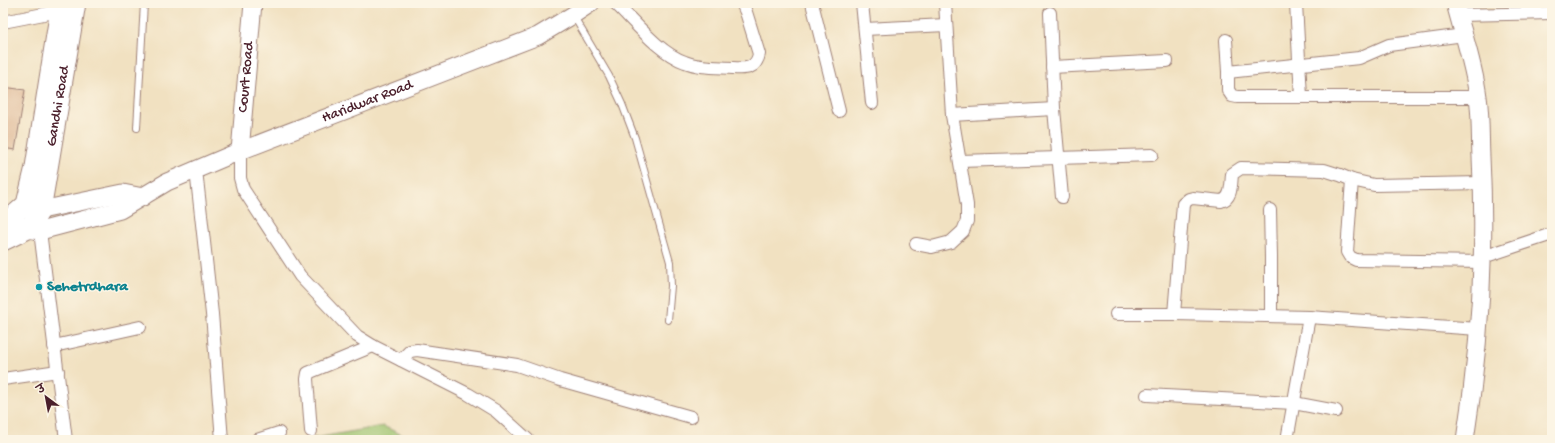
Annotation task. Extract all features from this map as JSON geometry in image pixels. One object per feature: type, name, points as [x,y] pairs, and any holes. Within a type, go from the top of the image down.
[{"type":"main road","name":"Court Road","points":[[240,151],[253,3]]},
{"type":"main road","name":"Gandhi Road","points":[[33,207],[35,167],[65,6]]},
{"type":"main road","name":"Haridwar Road","points":[[34,230],[120,210],[167,182],[240,151],[538,36],[581,8]]},
{"type":"main road","points":[[1457,9],[1472,63],[1478,97],[1483,183],[1483,260],[1467,439]]},
{"type":"main road","points":[[6,221],[33,207],[123,193],[143,197]]},
{"type":"main road","points":[[33,207],[34,230]]},
{"type":"main road","points":[[6,221],[34,230]]},
{"type":"main road","points":[[3,241],[34,230]]},
{"type":"street","points":[[615,3],[656,43],[685,63],[701,66],[745,69],[758,61],[759,54],[742,3]]},
{"type":"street","points":[[812,3],[840,111]]},
{"type":"street","points":[[862,3],[872,103]]},
{"type":"street","points":[[916,244],[932,247],[951,242],[963,231],[967,221],[967,205],[952,115],[945,3]]},
{"type":"street","points":[[1296,3],[1301,98]]},
{"type":"street","points":[[3,22],[65,6]]},
{"type":"street","points":[[1457,9],[1552,13]]},
{"type":"street","points":[[1050,13],[1054,110],[1062,198]]},
{"type":"street","points":[[865,29],[946,24]]},
{"type":"street","points":[[1228,72],[1359,58],[1389,45],[1464,35]]},
{"type":"street","points":[[1226,40],[1228,90],[1232,96],[1301,98],[1478,97]]},
{"type":"street","points":[[1052,67],[1167,61]]},
{"type":"street","points":[[952,115],[1054,110]]},
{"type":"street","points":[[240,151],[240,178],[243,189],[300,276],[357,336],[373,346],[468,394],[496,411],[528,440]]},
{"type":"street","points":[[960,161],[1152,155]]},
{"type":"street","points":[[1174,314],[1183,204],[1185,201],[1192,198],[1221,202],[1225,200],[1229,195],[1232,174],[1236,170],[1246,167],[1324,170],[1352,180],[1374,185],[1483,183]]},
{"type":"street","points":[[196,170],[212,314],[222,440]]},
{"type":"street","points":[[1352,180],[1347,252],[1350,257],[1356,260],[1483,260],[1552,234]]},
{"type":"street","points":[[1270,210],[1272,256],[1271,316]]},
{"type":"street","points":[[34,230],[58,371],[66,440]]},
{"type":"street","points":[[1116,314],[1309,317],[1478,329]]},
{"type":"street","points":[[1287,440],[1309,317]]},
{"type":"street","points":[[54,346],[140,327]]},
{"type":"street","points":[[311,431],[307,379],[308,373],[373,346]]},
{"type":"street","points":[[401,360],[410,351],[417,350],[517,365],[560,380],[691,417]]},
{"type":"street","points":[[3,379],[58,371]]},
{"type":"street","points":[[1147,395],[1294,403],[1336,411]]},
{"type":"street","points":[[257,440],[275,436]]},
{"type":"lane","points":[[137,128],[144,3]]},
{"type":"lane","points":[[581,8],[635,138],[670,262],[671,286],[668,320]]},
{"type":"green space","points":[[383,426],[413,440],[303,440]]},
{"type":"building","points":[[3,87],[25,90],[15,150],[3,148]]},
{"type":"place","name":"Sehetrdhara","points":[[39,287]]}]
